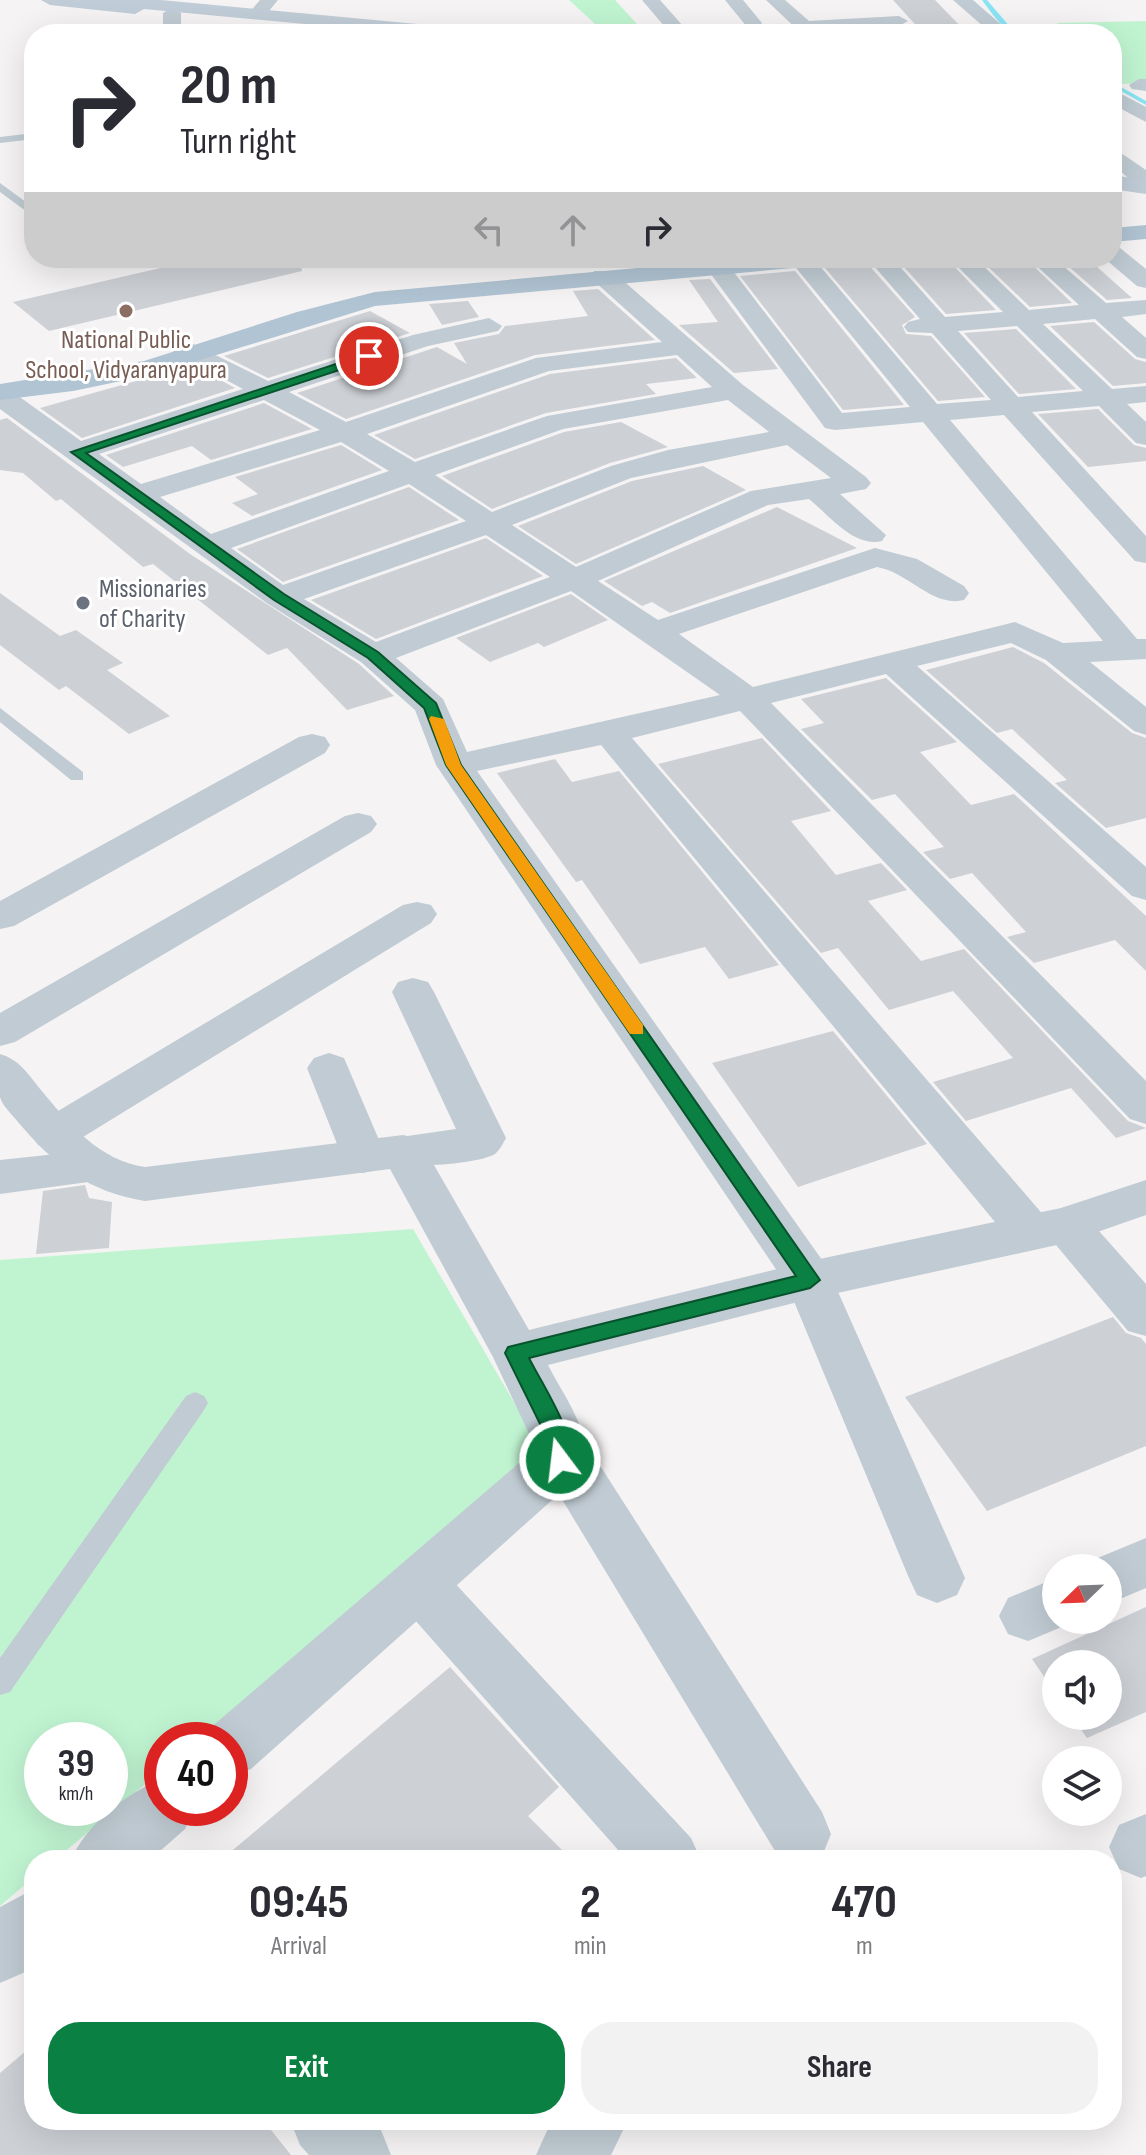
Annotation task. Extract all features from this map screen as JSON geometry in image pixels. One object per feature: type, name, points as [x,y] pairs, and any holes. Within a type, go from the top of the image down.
[{"type":"main road","points":[[50,0],[182,7]]},
{"type":"main road","points":[[105,0],[352,24]]},
{"type":"main road","points":[[257,16],[301,24]]},
{"type":"main road","points":[[1122,176],[1144,181]]},
{"type":"main road","points":[[1122,182],[1144,181]]},
{"type":"main road","points":[[1122,228],[1146,226]]},
{"type":"main road","points":[[1122,234],[1146,232]]},
{"type":"main road","points":[[0,379],[90,372],[188,351],[356,292],[633,268]]},
{"type":"main road","points":[[0,394],[91,382],[313,314],[375,299],[662,268]]},
{"type":"street","points":[[651,0],[672,24]]},
{"type":"street","points":[[734,0],[753,23]]},
{"type":"street","points":[[876,0],[905,24]]},
{"type":"street","points":[[962,0],[991,24]]},
{"type":"street","points":[[778,3],[808,4]]},
{"type":"street","points":[[778,3],[801,24]]},
{"type":"street","points":[[1122,101],[1146,116]]},
{"type":"street","points":[[1122,162],[1144,181]]},
{"type":"street","points":[[1122,261],[1146,281]]},
{"type":"street","points":[[719,268],[852,451]]},
{"type":"street","points":[[817,268],[863,332],[930,414],[1138,650]]},
{"type":"street","points":[[888,268],[1146,554]]},
{"type":"street","points":[[971,268],[1146,437]]},
{"type":"street","points":[[1051,268],[1146,351]]},
{"type":"street","points":[[603,276],[680,347],[791,436],[852,451]]},
{"type":"street","points":[[863,332],[1146,307]]},
{"type":"street","points":[[77,452],[422,340],[489,326]]},
{"type":"street","points":[[139,494],[344,432],[545,364],[680,347]]},
{"type":"street","points":[[188,351],[344,432],[414,474],[654,632],[749,700],[1146,1108]]},
{"type":"street","points":[[209,545],[557,422],[733,391]]},
{"type":"street","points":[[0,394],[279,597],[373,655],[431,706],[454,765],[810,1280],[937,1578]]},
{"type":"street","points":[[373,655],[575,579],[761,497],[814,488],[852,451],[930,414],[1146,394]]},
{"type":"street","points":[[279,597],[490,523],[621,472],[668,459],[791,436]]},
{"type":"street","points":[[814,488],[871,535]]},
{"type":"street","points":[[654,632],[875,557],[889,558],[953,593]]},
{"type":"street","points":[[454,765],[749,700],[1015,632],[1058,653],[1146,724]]},
{"type":"street","points":[[1058,653],[1138,650]]},
{"type":"street","points":[[892,662],[1146,888]]},
{"type":"street","points":[[609,733],[1048,1228],[1146,1317]]},
{"type":"street","points":[[0,917],[312,745]]},
{"type":"street","points":[[0,1032],[358,824]]},
{"type":"street","points":[[54,1134],[417,914]]},
{"type":"street","points":[[0,1069],[54,1134],[94,1167],[119,1181],[145,1184],[478,1143],[483,1138],[413,992]]},
{"type":"street","points":[[329,1068],[516,1353],[562,1452],[800,1834]]},
{"type":"street","points":[[0,1177],[94,1167]]},
{"type":"street","points":[[516,1353],[810,1280],[1048,1228],[1146,1197]]},
{"type":"street","points":[[248,1733],[560,1460],[562,1452]]},
{"type":"street","points":[[1122,1573],[1146,1562]]},
{"type":"street","points":[[419,1584],[660,1850]]},
{"type":"street","points":[[115,1850],[144,1824]]},
{"type":"street","points":[[0,1950],[24,1930]]},
{"type":"street","points":[[334,2130],[356,2155]]},
{"type":"street","points":[[571,2155],[587,2130]]},
{"type":"lane","points":[[0,140],[24,137]]},
{"type":"lane","points":[[0,186],[24,206]]},
{"type":"lane","points":[[0,713],[77,776]]},
{"type":"lane","points":[[0,1682],[195,1403]]},
{"type":"green space","points":[[569,0],[615,0],[637,24],[595,24]]},
{"type":"green space","points":[[1146,21],[1146,83],[1122,84],[1122,24],[1057,23]]},
{"type":"green space","points":[[413,1229],[543,1452],[220,1722],[144,1722],[144,1785],[128,1799],[128,1722],[24,1722],[24,1826],[95,1826],[67,1850],[24,1850],[24,1886],[0,1906],[0,1260]]},
{"type":"building","points":[[893,0],[935,0],[958,24],[915,24]]},
{"type":"building","points":[[161,268],[302,268],[302,271],[49,331],[13,302]]},
{"type":"building","points":[[825,268],[871,268],[915,317],[902,325],[906,334],[931,336],[985,397],[938,401]]},
{"type":"building","points":[[905,268],[956,268],[996,310],[946,314]]},
{"type":"building","points":[[989,268],[1035,268],[1072,303],[1030,307]]},
{"type":"building","points":[[1070,268],[1098,268],[1132,298],[1107,300]]},
{"type":"building","points":[[795,271],[904,405],[843,410],[740,276]]},
{"type":"building","points":[[710,279],[778,369],[734,373],[679,325],[718,322],[689,280]]},
{"type":"building","points":[[598,289],[655,340],[535,355],[346,419],[297,393],[437,347],[467,364],[454,343],[499,334],[505,326],[588,316],[573,291]]},
{"type":"building","points":[[468,301],[479,317],[442,325],[429,304]]},
{"type":"building","points":[[370,311],[410,333],[268,378],[224,356]]},
{"type":"building","points":[[1094,322],[1135,359],[1146,362],[1146,383],[1113,386],[1050,326]]},
{"type":"building","points":[[1016,329],[1076,389],[1019,394],[964,333]]},
{"type":"building","points":[[676,358],[697,378],[646,384],[656,394],[546,413],[415,459],[374,435],[550,374]]},
{"type":"building","points":[[193,365],[235,388],[82,438],[40,408]]},
{"type":"building","points":[[264,403],[312,429],[211,460],[192,446],[123,467],[106,455]]},
{"type":"building","points":[[1098,409],[1134,445],[1146,448],[1146,461],[1088,467],[1038,414]]},
{"type":"building","points":[[7,418],[190,554],[359,664],[394,696],[347,710],[287,648],[268,655],[153,564],[143,567],[61,499],[56,501],[23,473],[0,470],[0,420]]},
{"type":"building","points":[[621,422],[668,447],[610,463],[492,509],[442,476],[564,432]]},
{"type":"building","points":[[341,445],[382,470],[252,516],[232,503],[258,494],[235,477]]},
{"type":"building","points":[[703,466],[746,490],[576,564],[518,526],[632,481]]},
{"type":"building","points":[[409,487],[459,520],[283,582],[237,549]]},
{"type":"building","points":[[777,507],[857,548],[670,613],[652,602],[642,606],[604,581]]},
{"type":"building","points":[[486,538],[543,576],[376,639],[311,600]]},
{"type":"building","points":[[0,593],[60,636],[76,630],[123,663],[107,670],[170,716],[129,734],[66,686],[59,690],[0,645]]},
{"type":"building","points":[[571,594],[608,620],[544,647],[538,643],[490,662],[456,638]]},
{"type":"building","points":[[1013,647],[1044,663],[1132,733],[1146,738],[1146,818],[1106,828],[1055,783],[1067,780],[1012,729],[997,733],[926,670]]},
{"type":"building","points":[[886,678],[957,742],[920,752],[971,805],[1014,794],[1146,916],[1146,971],[1115,940],[1034,963],[1007,937],[1026,932],[972,873],[950,879],[923,852],[944,847],[895,794],[872,800],[801,729],[824,723],[801,699]]},
{"type":"building","points":[[762,738],[831,811],[791,821],[836,875],[881,863],[907,890],[868,901],[921,961],[964,949],[1128,1121],[1146,1128],[1116,1138],[1071,1088],[966,1121],[933,1082],[1013,1058],[953,991],[889,1010],[838,948],[821,953],[658,764]]},
{"type":"building","points":[[555,759],[572,782],[619,771],[779,965],[729,979],[705,947],[640,964],[582,880],[576,882],[497,773]]},
{"type":"building","points":[[833,1031],[927,1144],[798,1187],[712,1063]]},
{"type":"building","points":[[85,1185],[89,1198],[112,1202],[109,1248],[36,1254],[43,1191]]},
{"type":"building","points":[[1113,1317],[1126,1333],[1141,1338],[1146,1344],[1146,1446],[987,1511],[905,1397]]},
{"type":"building","points":[[1146,1607],[1146,1712],[1122,1723],[1122,1650],[1052,1650],[1087,1634],[1122,1634],[1122,1618]]},
{"type":"building","points":[[1042,1654],[1042,1674],[1032,1659]]},
{"type":"building","points":[[450,1667],[559,1787],[528,1816],[562,1850],[233,1850]]},
{"type":"building","points":[[1081,1730],[1105,1730],[1087,1738]]},
{"type":"building","points":[[24,2053],[24,2130],[271,2130],[291,2155],[0,2155],[0,2073]]},
{"type":"waterway","points":[[984,0],[1005,24]]},
{"type":"waterway","points":[[1122,90],[1146,103]]},
{"type":"slow traffic","points":[[437,719],[454,765],[636,1030]]},
{"type":"place","name":"National Public School, Vidyaranyapura","points":[[126,311]]},
{"type":"place","name":"Missionaries of Charity","points":[[83,603]]},
{"type":"route","points":[[369,356],[77,452],[279,597],[373,655],[424,698],[431,706],[454,765],[810,1280],[516,1353],[560,1442],[560,1460]]}]
